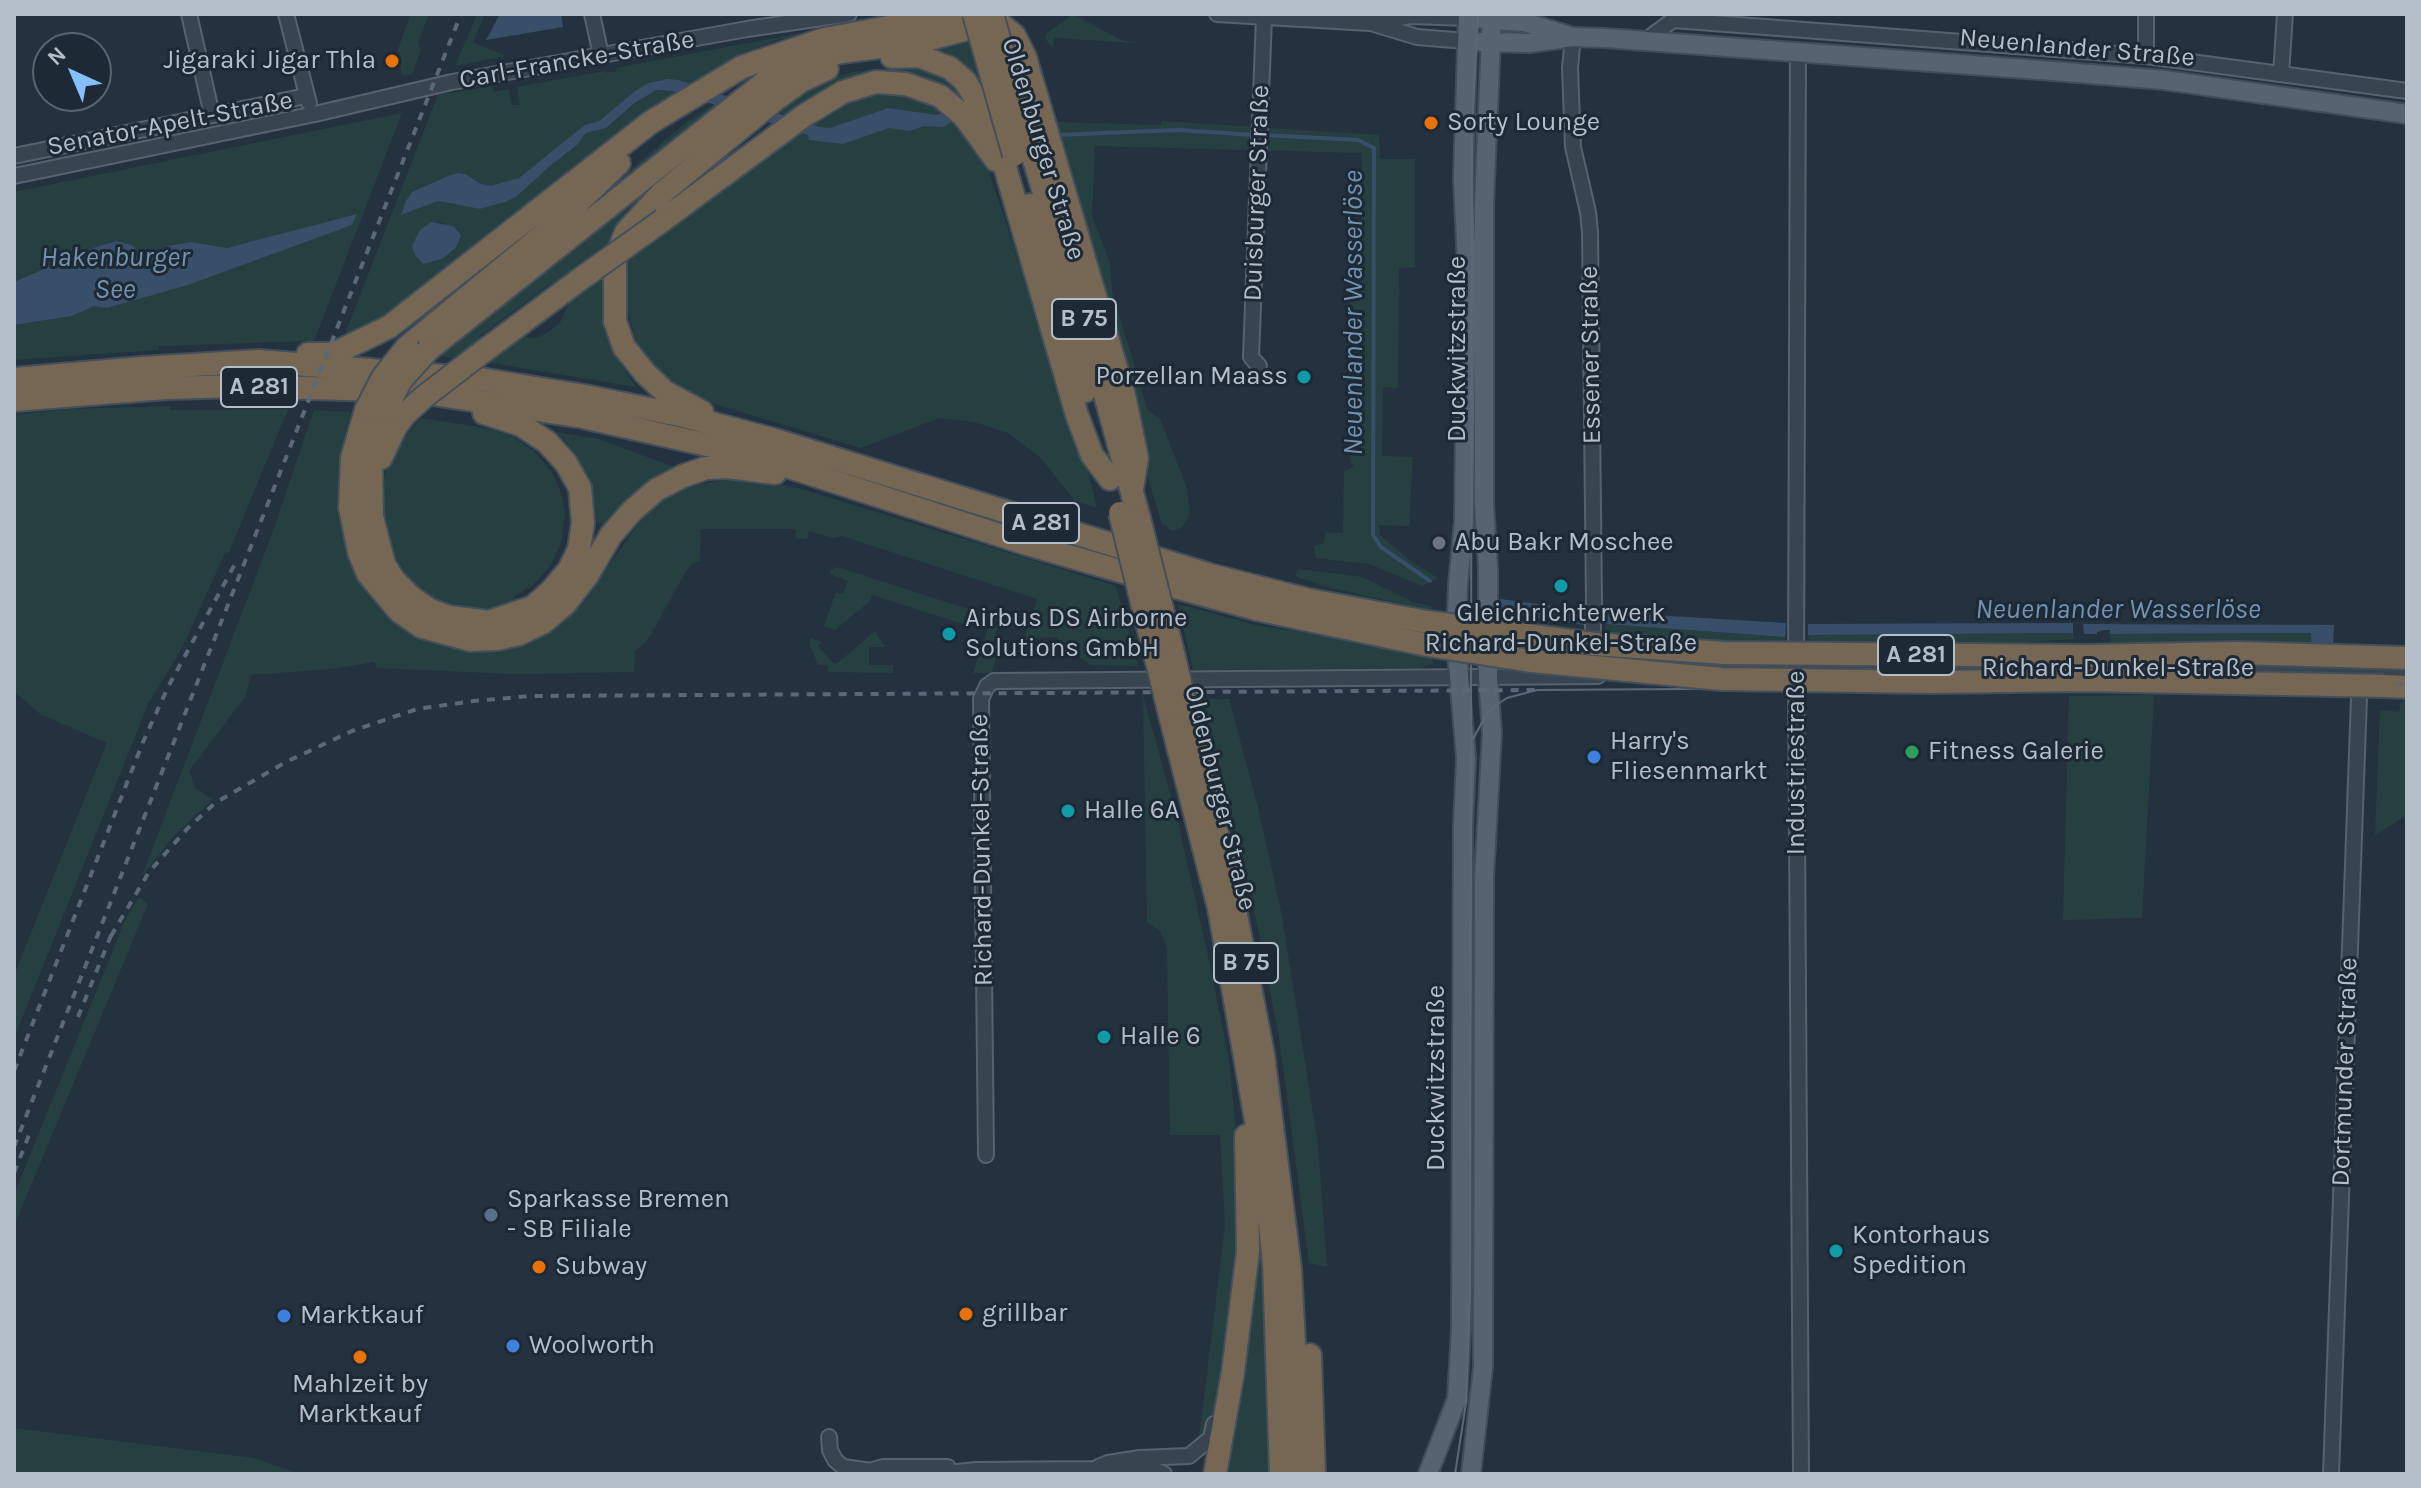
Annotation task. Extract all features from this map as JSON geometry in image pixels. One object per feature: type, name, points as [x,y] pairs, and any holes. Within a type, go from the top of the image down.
[{"type":"highway","points":[[899,25],[920,14]]},
{"type":"highway","points":[[259,361],[281,353],[333,354],[389,327],[651,122],[742,67],[796,47],[959,14]]},
{"type":"highway","name":"Oldenburger Straße","points":[[974,14],[1089,337],[1132,489],[1129,516]]},
{"type":"highway","points":[[417,349],[747,110],[845,62],[884,48],[963,30],[988,14],[1014,35],[1025,57],[1124,395],[1137,458],[1132,489]]},
{"type":"highway","name":"Oldenburger Straße","points":[[988,14],[1044,248],[1110,479],[1129,516],[1177,707],[1219,908],[1254,1103],[1298,1468]]},
{"type":"highway","points":[[775,440],[691,408],[665,392],[645,373],[624,347],[615,321],[615,260],[626,232],[747,110],[765,82],[808,61],[841,52],[884,48]]},
{"type":"highway","points":[[845,62],[919,56],[950,68],[965,81],[988,118],[1077,415],[1092,455],[1110,479]]},
{"type":"highway","points":[[841,482],[728,467],[706,468],[683,476],[656,490],[632,511],[611,535],[565,604],[544,622],[519,634],[497,639],[470,640],[422,627],[399,611],[368,574],[359,552],[350,507],[352,458],[357,434],[385,412],[425,396],[805,115],[843,92],[876,82],[906,84],[923,89],[959,111],[979,134],[1008,179]]},
{"type":"highway","points":[[413,391],[432,406],[484,413],[521,425],[547,442],[566,463],[580,488],[583,523],[579,549],[569,570],[533,607],[489,622],[449,617],[430,610],[393,579],[376,542],[371,502],[374,437],[385,412],[383,377],[556,224],[671,112]]},
{"type":"highway","name":"A 281","points":[[14,379],[259,361],[480,379],[585,396],[684,416],[775,440],[1210,575],[1309,600],[1427,622],[1594,644],[1724,653],[2088,656],[2238,653],[2407,658]]},
{"type":"highway","name":"A 281","points":[[14,400],[166,388],[239,386],[413,391],[583,417],[675,436],[841,482],[1027,544],[1256,609],[1427,645],[1531,661],[1721,679],[2173,680],[2407,687]]},
{"type":"highway","name":"Oldenburger Straße","points":[[1177,707],[1220,840],[1263,1054],[1285,1223],[1301,1262],[1308,1329],[1298,1468]]},
{"type":"highway","points":[[1215,1474],[1233,1372],[1248,1251],[1246,1137],[1254,1103]]},
{"type":"main road","name":"Neuenlander Straße","points":[[1468,16],[1524,22],[1573,37]]},
{"type":"main road","name":"Duckwitzstraße","points":[[1428,1474],[1457,1399],[1461,1354],[1466,758],[1456,631],[1464,521],[1467,264],[1463,179],[1468,16]]},
{"type":"main road","name":"Duckwitzstraße","points":[[1471,1474],[1483,1367],[1483,891],[1492,733],[1484,504],[1484,236],[1492,17]]},
{"type":"main road","name":"Neuenlander Straße","points":[[1466,41],[1529,43],[1573,37],[1645,41],[2164,80],[2407,114]]},
{"type":"street","points":[[189,14],[212,115]]},
{"type":"street","points":[[286,14],[306,96]]},
{"type":"street","points":[[592,14],[601,55]]},
{"type":"street","name":"Carl-Francke-Straße","points":[[747,29],[801,14]]},
{"type":"street","name":"Carl-Francke-Straße","points":[[407,93],[601,55],[849,14]]},
{"type":"street","name":"Neuenlander Straße","points":[[1217,14],[1369,23],[1417,37],[1466,41]]},
{"type":"street","points":[[2146,14],[2146,56]]},
{"type":"street","points":[[2281,74],[2285,14]]},
{"type":"street","name":"Neuenlander Straße","points":[[1369,23],[1410,15],[1468,16]]},
{"type":"street","name":"Duisburger Straße","points":[[1259,366],[1251,357],[1264,17]]},
{"type":"street","name":"Neuenlander Straße","points":[[1645,41],[1673,20],[2146,56],[2407,91]]},
{"type":"street","name":"Essener Straße","points":[[1573,37],[1570,68],[1573,147],[1590,232],[1594,579],[1590,676]]},
{"type":"street","name":"Industriestraße","points":[[1798,52],[1796,668],[1801,1474]]},
{"type":"street","name":"Senator-Apelt-Straße","points":[[14,176],[407,93]]},
{"type":"street","name":"Senator-Apelt-Straße","points":[[14,156],[306,96],[315,114]]},
{"type":"street","name":"Richard-Dunkel-Straße","points":[[1488,678],[1620,675],[1646,663],[1796,668],[2360,670],[2407,673]]},
{"type":"street","name":"Dortmunder Straße","points":[[2331,1474],[2360,670]]},
{"type":"street","points":[[1460,676],[1488,678]]},
{"type":"street","name":"Richard-Dunkel-Straße","points":[[986,1155],[981,699],[987,686],[994,681],[1400,680],[1460,676]]},
{"type":"street","points":[[1094,1469],[1108,1463],[1140,1458],[1189,1456],[1211,1438],[1221,1390],[1233,1372]]},
{"type":"street","points":[[829,1437],[830,1450],[843,1467],[898,1474]]},
{"type":"street","points":[[873,1470],[883,1467],[961,1467],[976,1470]]},
{"type":"street","points":[[939,1474],[976,1470],[1094,1469],[1108,1472],[1155,1470],[1164,1474]]},
{"type":"green space","points":[[411,14],[429,14],[418,43],[421,50],[412,74],[402,75],[397,52]]},
{"type":"green space","points":[[477,14],[485,14],[473,42],[506,56],[455,66]]},
{"type":"green space","points":[[1073,14],[1121,40],[1137,43],[1054,38],[1053,48],[1046,40],[1046,34]]},
{"type":"green space","points":[[891,16],[854,27],[777,40],[745,52],[708,73],[391,321],[342,342],[438,95],[492,86],[494,92],[508,89],[512,105],[520,105],[517,87],[617,71],[616,68]],"holes":[[[667,79],[663,91],[649,93],[606,128],[586,133],[577,145],[516,197],[480,209],[438,201],[402,214],[412,192],[450,175],[467,175],[490,186],[519,178],[635,91],[648,83]],[[431,222],[444,223],[456,248],[442,259],[423,264]]]},
{"type":"green space","points":[[969,37],[983,90],[979,91],[915,52]]},
{"type":"green space","points":[[913,65],[942,73],[966,94],[958,101],[899,79],[787,116],[779,112],[796,96],[823,81],[853,72]]},
{"type":"green space","points":[[775,66],[585,216],[621,178],[688,121]]},
{"type":"green space","points":[[883,91],[905,93],[935,104],[940,114],[945,112],[980,146],[1083,450],[1097,508],[1075,501],[1040,457],[1008,433],[974,422],[939,418],[861,448],[695,398],[676,387],[645,359],[636,341],[626,304],[629,258],[843,101]]},
{"type":"green space","points":[[402,113],[314,341],[159,346],[158,350],[14,360],[14,325],[72,316],[94,305],[107,308],[185,286],[251,260],[320,225],[227,248],[191,242],[168,246],[146,258],[132,245],[90,249],[14,282],[14,192]]},
{"type":"green space","points":[[1162,121],[1379,135],[1380,159],[1415,159],[1415,267],[1399,268],[1398,388],[1383,387],[1382,456],[1413,457],[1409,526],[1379,525],[1380,535],[1412,562],[1438,578],[1422,586],[1370,564],[1316,558],[1314,546],[1324,543],[1326,532],[1343,533],[1344,472],[1354,467],[1349,440],[1352,220],[1361,219],[1362,153],[1095,146],[1092,216],[1110,263],[1112,291],[1148,411],[1160,419],[1187,488],[1190,515],[1182,527],[1173,531],[1162,524],[1149,481],[1142,438],[1050,122],[1161,125]]},
{"type":"green space","points":[[663,174],[665,176],[609,247],[555,284],[547,286],[480,336],[472,350],[456,359],[436,355]]},
{"type":"green space","points":[[605,275],[602,295],[606,332],[612,351],[636,387],[486,362],[518,337],[536,338],[547,333],[560,323],[570,300]]},
{"type":"green space","points":[[170,406],[170,410],[288,409],[229,552],[225,553],[182,648],[148,704],[14,1038],[14,976],[107,743],[40,714],[14,691],[14,415],[70,409]]},
{"type":"green space","points":[[314,410],[351,412],[342,445],[338,499],[342,533],[374,601],[392,619],[425,639],[453,649],[498,647],[540,636],[563,623],[584,601],[644,516],[668,496],[695,485],[746,477],[802,489],[1116,586],[1138,666],[1090,665],[1056,637],[1037,638],[1023,645],[1037,599],[842,536],[832,538],[809,531],[807,539],[796,538],[795,529],[701,529],[700,561],[693,563],[686,571],[649,638],[635,651],[634,672],[513,674],[377,668],[374,662],[332,669],[251,675],[245,697],[189,771],[196,789],[213,799],[174,836],[142,876],[272,534]]},
{"type":"green space","points":[[421,418],[491,429],[513,437],[534,451],[551,471],[561,492],[565,513],[561,543],[550,566],[533,585],[514,596],[518,605],[494,612],[462,613],[422,595],[397,569],[380,513],[382,491],[388,464],[401,433],[406,436]]},
{"type":"green space","points":[[556,432],[598,439],[677,468],[606,526],[594,520],[587,477],[571,448]]},
{"type":"green space","points":[[837,567],[968,609],[963,624],[872,595],[870,601],[835,630],[824,626],[836,592],[843,594],[848,581],[830,574]]},
{"type":"green space","points":[[1298,569],[1362,577],[1413,602],[1433,607],[1432,611],[1324,586],[1295,576]]},
{"type":"green space","points":[[1178,604],[1259,626],[1323,635],[1433,659],[1433,664],[1419,668],[1193,670]]},
{"type":"green space","points":[[974,611],[1000,619],[991,649],[999,652],[991,673],[973,673],[989,626],[971,620]]},
{"type":"green space","points":[[1605,624],[1785,637],[1785,642],[1614,635],[1605,631]]},
{"type":"green space","points":[[875,631],[885,647],[869,647],[869,665],[893,665],[893,673],[828,672],[828,665],[818,665],[810,645],[810,638],[822,642],[818,646],[835,665]]},
{"type":"green space","points":[[2073,633],[2074,639],[2027,642],[2026,645],[1817,646],[1810,643],[1808,635]]},
{"type":"green space","points":[[2312,633],[2312,645],[2111,645],[2110,634]]},
{"type":"green space","points":[[1143,695],[1177,818],[1208,956],[1229,1060],[1238,1151],[1239,1225],[1225,1337],[1214,1412],[1209,1427],[1199,1439],[1225,1225],[1220,1135],[1170,1135],[1167,947],[1160,931],[1147,922]]},
{"type":"green space","points":[[2154,695],[2142,918],[2063,920],[2069,696]]},
{"type":"green space","points":[[1203,699],[1229,699],[1258,807],[1282,916],[1318,1145],[1327,1267],[1309,1263],[1280,1044],[1259,933]]},
{"type":"green space","points":[[2401,701],[2407,702],[2407,815],[2375,835],[2380,710],[2399,712]]},
{"type":"green space","points":[[139,897],[148,904],[14,1226],[14,1195],[126,918]]},
{"type":"green space","points":[[1261,1240],[1271,1394],[1272,1474],[1222,1474],[1255,1241]]},
{"type":"green space","points":[[14,1428],[254,1458],[300,1474],[14,1474]]},
{"type":"water","points":[[500,14],[561,14],[563,27],[486,40]]},
{"type":"water","points":[[667,79],[819,127],[830,128],[888,108],[937,115],[945,112],[954,120],[944,127],[924,126],[909,131],[889,128],[843,144],[809,140],[808,135],[672,91],[656,90],[606,128],[586,133],[577,145],[516,197],[480,209],[438,201],[401,215],[412,192],[450,175],[467,175],[490,186],[519,178],[585,125],[599,121],[635,91],[648,83]]},
{"type":"water","name":"Hakenburger See","points":[[357,214],[352,225],[185,286],[107,308],[94,306],[72,316],[14,325],[14,282],[90,249],[116,241],[132,245],[146,258],[168,246],[191,242],[227,248]]},
{"type":"water","points":[[431,222],[453,226],[461,235],[456,248],[442,259],[423,264],[412,246],[420,230]]},
{"type":"water","points":[[1500,599],[1584,610],[1584,625],[1500,612]]},
{"type":"water","points":[[1604,612],[1786,623],[1785,637],[1605,624]]},
{"type":"water","points":[[2073,623],[2073,633],[1808,635],[1808,624]]},
{"type":"water","points":[[2083,624],[2334,625],[2333,644],[2338,645],[2337,654],[2312,653],[2311,633],[2110,634],[2110,630],[2104,630],[2097,634],[2084,634]]},
{"type":"waterway","name":"Neuenlander Wasserlöse","points":[[1056,135],[1178,130],[1255,135]]},
{"type":"waterway","name":"Neuenlander Wasserlöse","points":[[1263,135],[1358,140],[1374,148],[1373,535],[1381,547],[1430,581]]},
{"type":"tram line","points":[[1455,1474],[1466,1403],[1470,1293],[1472,127],[1478,14]]},
{"type":"tram line","points":[[1473,739],[1486,715],[1496,705],[1507,698],[1537,690],[2407,684]]},
{"type":"railway","points":[[14,1147],[461,14]]},
{"type":"railway","points":[[14,1071],[143,742],[168,687],[235,564]]},
{"type":"railway","points":[[111,936],[149,872],[215,803],[286,762],[352,731],[417,709],[531,696],[1537,690]]},
{"type":"railway","points":[[78,1017],[114,928]]},
{"type":"railway","points":[[14,1173],[29,1135]]},
{"type":"place","name":"Jigaraki Jigar Thla","points":[[392,61]]},
{"type":"place","name":"Sorty Lounge","points":[[1431,123]]},
{"type":"place","name":"Porzellan Maass","points":[[1304,377]]},
{"type":"place","name":"Abu Bakr Moschee","points":[[1439,543]]},
{"type":"place","name":"Gleichrichterwerk Richard-Dunkel-Straße","points":[[1561,586]]},
{"type":"place","name":"Airbus DS Airborne Solutions GmbH","points":[[949,634]]},
{"type":"place","name":"Fitness Galerie","points":[[1912,752]]},
{"type":"place","name":"Harry's Fliesenmarkt","points":[[1594,757]]},
{"type":"place","name":"Halle 6A","points":[[1068,811]]},
{"type":"place","name":"Halle 6","points":[[1104,1037]]},
{"type":"place","name":"Sparkasse Bremen - SB Filiale","points":[[491,1215]]},
{"type":"place","name":"Kontorhaus Spedition","points":[[1836,1251]]},
{"type":"place","name":"Subway","points":[[539,1267]]},
{"type":"place","name":"grillbar","points":[[966,1314]]},
{"type":"place","name":"Marktkauf","points":[[284,1316]]},
{"type":"place","name":"Woolworth","points":[[513,1346]]},
{"type":"place","name":"Mahlzeit by Marktkauf","points":[[360,1357]]}]
